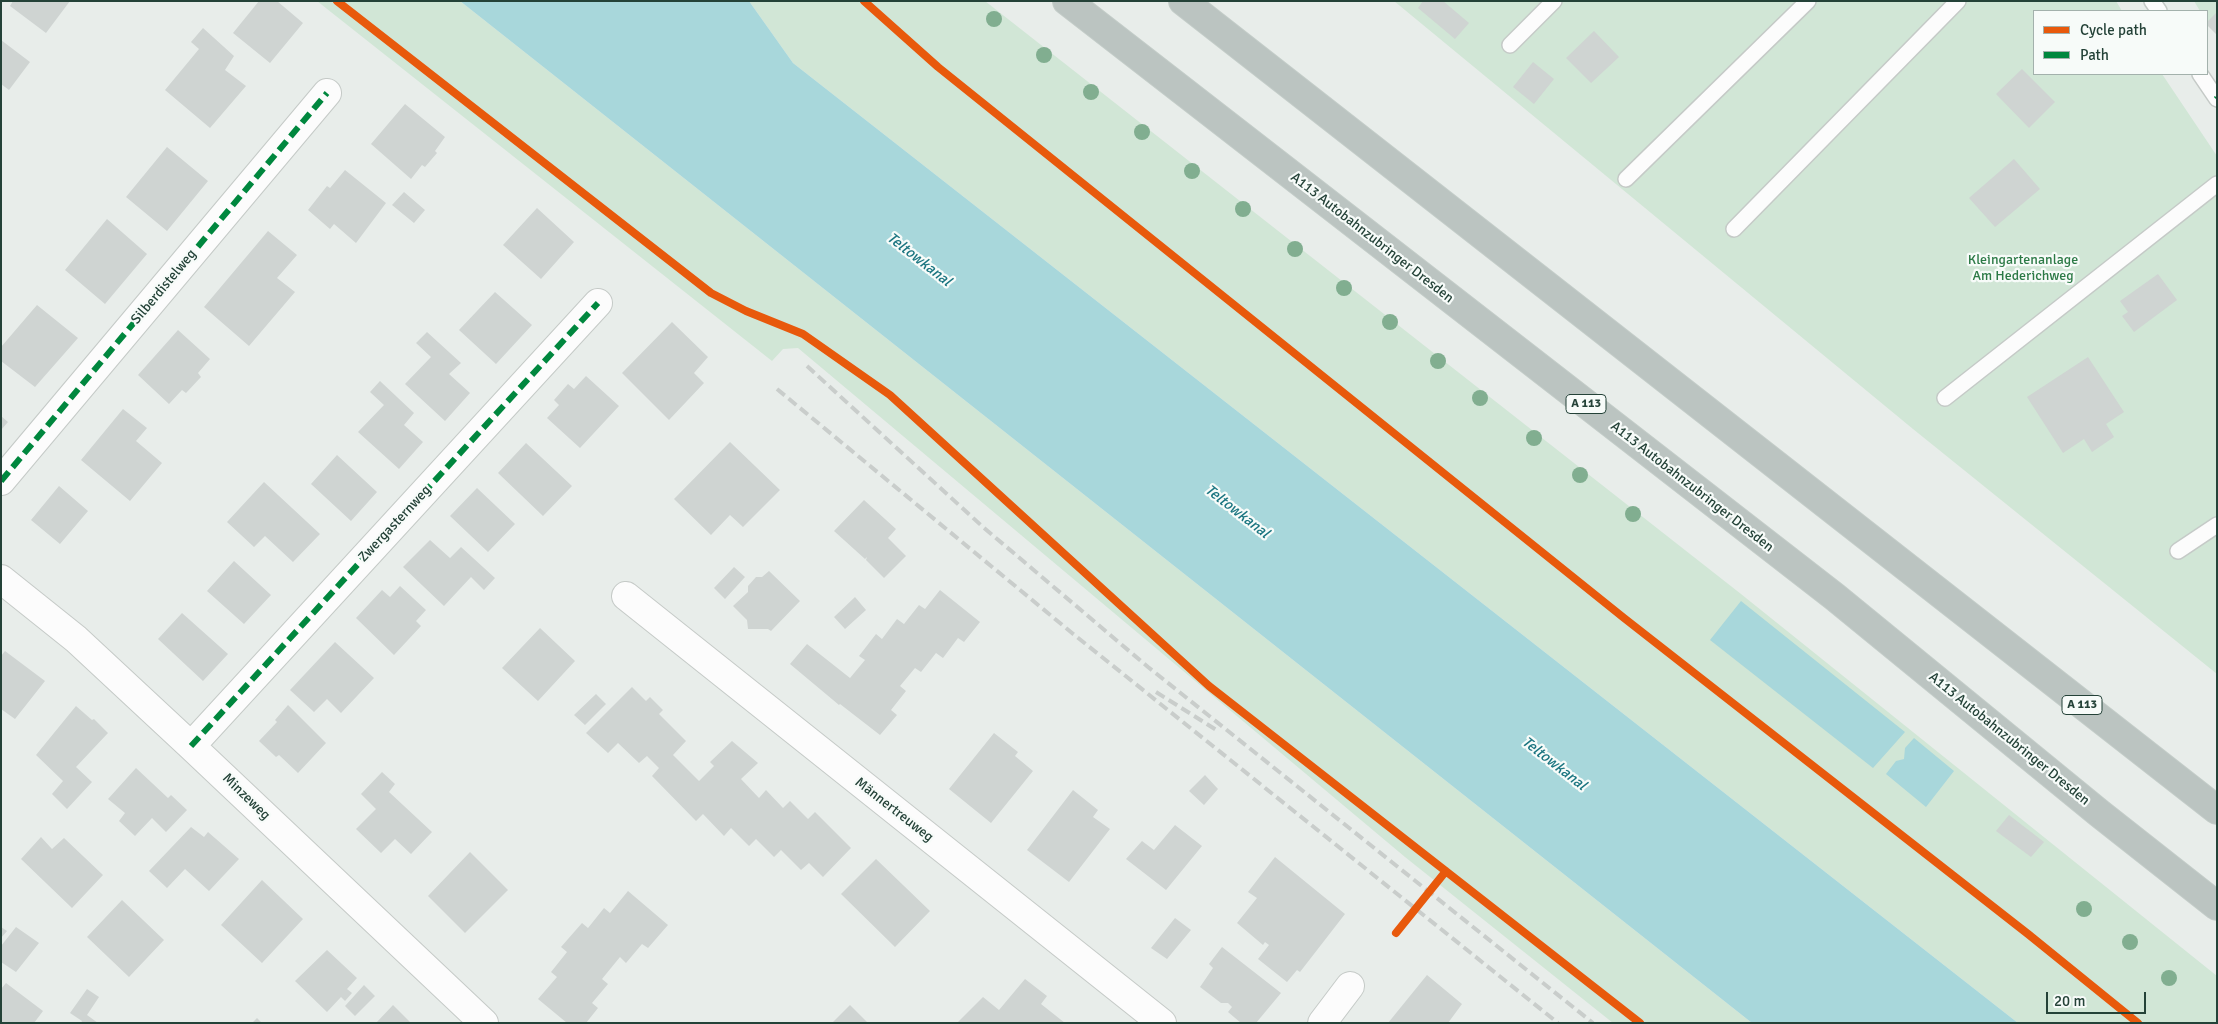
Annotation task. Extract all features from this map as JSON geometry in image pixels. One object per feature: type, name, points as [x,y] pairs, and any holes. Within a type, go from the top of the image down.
[{"type":"highway","name":"A113 Autobahnzubringer Dresden","points":[[1067,1],[1835,597],[2099,813],[2217,906]]},
{"type":"highway","name":"A 113","points":[[1184,1],[2217,810]]},
{"type":"street","name":"Silberdistelweg","points":[[1,481],[327,93]]},
{"type":"street","name":"Zwergasternweg","points":[[191,746],[598,303]]},
{"type":"street","name":"Minzeweg","points":[[1,579],[76,639],[484,1023]]},
{"type":"street","name":"Männertreuweg","points":[[626,596],[1162,1023]]},
{"type":"street","points":[[1322,1023],[1350,986]]},
{"type":"lane","points":[[1510,45],[1554,1]]},
{"type":"lane","points":[[1626,179],[1808,1]]},
{"type":"lane","points":[[1734,230],[1958,1]]},
{"type":"lane","points":[[2201,75],[2217,99]]},
{"type":"lane","points":[[1945,398],[2217,184]]},
{"type":"lane","points":[[2178,551],[2217,525]]},
{"type":"green space","points":[[317,1],[460,1],[1752,1023],[1613,1023],[1405,857],[798,348],[783,349],[772,361]]},
{"type":"green space","points":[[749,1],[985,1],[1741,594],[2217,976],[2217,1023],[2018,1023],[793,63]]},
{"type":"green space","name":"Kleingartenanlage Am Hederichweg","points":[[1394,1],[2116,1],[2121,10],[2033,10],[2033,75],[2163,75],[2217,156],[2217,674],[1913,429]]},
{"type":"green space","points":[[2194,1],[2217,1],[2217,35],[2208,22],[2208,10],[2199,10]]},
{"type":"water","name":"Teltowkanal","points":[[460,1],[749,1],[793,63],[2018,1023],[1752,1023]]},
{"type":"water","points":[[1741,601],[1905,732],[1873,768],[1710,640]]},
{"type":"water","points":[[1914,738],[1954,771],[1926,807],[1886,774],[1896,761],[1904,759],[1905,748]]},
{"type":"building","points":[[13,1],[70,1],[46,33],[10,6]]},
{"type":"building","points":[[259,1],[277,1],[303,23],[270,63],[233,33]]},
{"type":"building","points":[[1423,1],[1443,1],[1469,23],[1455,39],[1418,8]]},
{"type":"building","points":[[2217,12],[2217,35],[2208,26],[2208,21]]},
{"type":"building","points":[[203,28],[234,56],[225,70],[246,86],[210,128],[165,90],[199,49],[191,42]]},
{"type":"building","points":[[1594,31],[1619,57],[1591,83],[1566,58]]},
{"type":"building","points":[[1,40],[30,62],[9,90],[1,84]]},
{"type":"building","points":[[1533,62],[1554,79],[1534,104],[1513,87]]},
{"type":"building","points":[[2022,69],[2055,102],[2029,128],[1996,94]]},
{"type":"building","points":[[405,104],[445,137],[435,151],[437,153],[425,167],[422,165],[411,179],[371,144]]},
{"type":"building","points":[[167,147],[208,181],[167,231],[126,197]]},
{"type":"building","points":[[2014,159],[2040,189],[1995,227],[1969,198]]},
{"type":"building","points":[[345,170],[386,203],[356,243],[334,224],[330,229],[308,210],[327,186],[330,188]]},
{"type":"building","points":[[404,192],[425,210],[414,223],[392,205]]},
{"type":"building","points":[[537,208],[574,242],[541,279],[503,245]]},
{"type":"building","points":[[107,219],[147,254],[105,304],[65,270]]},
{"type":"building","points":[[268,231],[297,255],[277,278],[295,292],[249,346],[204,307]]},
{"type":"building","points":[[2158,274],[2177,300],[2134,332],[2122,316],[2128,312],[2120,301]]},
{"type":"building","points":[[495,292],[532,325],[496,364],[459,330]]},
{"type":"building","points":[[37,305],[78,338],[35,387],[1,361],[1,347]]},
{"type":"building","points":[[672,322],[708,357],[694,373],[704,383],[669,420],[622,373]]},
{"type":"building","points":[[178,330],[210,359],[198,373],[201,377],[186,393],[182,390],[169,404],[138,375]]},
{"type":"building","points":[[427,332],[461,363],[449,374],[470,393],[445,421],[405,384],[431,357],[416,343]]},
{"type":"building","points":[[2088,357],[2124,412],[2106,424],[2114,437],[2092,452],[2084,439],[2063,453],[2027,397]]},
{"type":"building","points":[[586,376],[619,406],[580,448],[547,418],[559,405],[554,400],[568,384],[574,389]]},
{"type":"building","points":[[380,381],[414,413],[404,425],[423,442],[399,469],[358,432],[384,405],[370,392]]},
{"type":"building","points":[[123,409],[147,428],[136,441],[162,463],[130,501],[81,460]]},
{"type":"building","points":[[1,416],[8,422],[1,430]]},
{"type":"building","points":[[730,442],[780,490],[743,527],[730,515],[711,535],[674,499]]},
{"type":"building","points":[[526,443],[572,486],[543,516],[498,473]]},
{"type":"building","points":[[337,455],[377,492],[351,521],[311,484]]},
{"type":"building","points":[[264,482],[320,534],[293,562],[265,536],[254,547],[227,522]]},
{"type":"building","points":[[59,486],[88,511],[60,544],[31,520]]},
{"type":"building","points":[[477,488],[515,524],[488,552],[450,516]]},
{"type":"building","points":[[864,500],[896,529],[888,538],[906,556],[884,578],[866,560],[867,557],[865,559],[834,531]]},
{"type":"building","points":[[430,540],[450,558],[461,547],[495,578],[484,590],[471,577],[444,606],[403,567]]},
{"type":"building","points":[[234,561],[271,595],[244,624],[207,591]]},
{"type":"building","points":[[734,567],[745,577],[725,599],[714,588]]},
{"type":"building","points":[[769,571],[800,601],[771,631],[768,629],[748,629],[747,620],[733,606],[748,592],[748,586],[756,577],[762,577]]},
{"type":"building","points":[[400,586],[426,610],[416,621],[421,626],[394,655],[356,618],[382,590],[390,597]]},
{"type":"building","points":[[940,590],[980,622],[964,642],[958,638],[943,658],[936,653],[921,672],[915,668],[900,686],[906,691],[891,710],[897,715],[880,735],[839,705],[790,664],[807,644],[850,678],[865,660],[859,656],[876,634],[882,639],[897,619],[904,624],[919,605],[925,609]]},
{"type":"building","points":[[855,597],[866,610],[845,629],[834,617]]},
{"type":"building","points":[[182,613],[228,654],[203,681],[158,639]]},
{"type":"building","points":[[540,628],[575,661],[538,701],[502,668]]},
{"type":"building","points":[[335,642],[374,678],[341,713],[327,699],[314,712],[290,690]]},
{"type":"building","points":[[5,651],[45,681],[15,719],[1,709],[1,656]]},
{"type":"building","points":[[632,687],[646,701],[650,697],[663,710],[659,714],[686,741],[673,755],[699,781],[714,766],[710,762],[732,741],[758,763],[741,779],[759,798],[766,790],[783,808],[790,801],[808,819],[815,812],[851,848],[823,877],[809,863],[801,870],[781,850],[774,857],[756,839],[749,846],[731,828],[724,836],[703,814],[696,821],[652,776],[659,768],[647,756],[639,763],[618,743],[608,753],[586,733]]},
{"type":"building","points":[[596,694],[606,704],[585,725],[574,715]]},
{"type":"building","points":[[288,705],[326,743],[298,773],[279,755],[276,757],[259,741],[277,722],[275,720]]},
{"type":"building","points":[[76,706],[92,720],[94,719],[108,733],[76,767],[92,782],[67,809],[52,794],[63,781],[36,755]]},
{"type":"building","points":[[994,733],[1018,752],[1015,756],[1033,771],[991,823],[949,789]]},
{"type":"building","points":[[136,768],[168,798],[171,795],[187,810],[166,832],[152,818],[135,836],[119,821],[125,813],[108,799]]},
{"type":"building","points":[[382,772],[395,784],[389,792],[432,832],[411,854],[395,839],[381,853],[356,829],[376,809],[361,794]]},
{"type":"building","points":[[1205,775],[1218,789],[1204,805],[1189,791]]},
{"type":"building","points":[[1073,790],[1098,810],[1093,817],[1110,829],[1069,882],[1027,850]]},
{"type":"building","points":[[2009,815],[2044,842],[2031,857],[1996,831]]},
{"type":"building","points":[[1175,825],[1202,846],[1166,890],[1126,859],[1142,841],[1154,850]]},
{"type":"building","points":[[191,827],[204,837],[208,832],[239,859],[209,891],[185,869],[167,888],[149,871]]},
{"type":"building","points":[[41,837],[52,849],[64,838],[103,875],[72,908],[21,859]]},
{"type":"building","points":[[470,852],[508,890],[465,933],[428,896]]},
{"type":"building","points":[[1275,857],[1345,914],[1300,972],[1297,970],[1287,982],[1258,959],[1269,945],[1265,942],[1263,945],[1237,923],[1257,898],[1248,892]]},
{"type":"building","points":[[876,859],[930,911],[895,947],[841,894]]},
{"type":"building","points":[[262,880],[303,919],[262,963],[221,925]]},
{"type":"building","points":[[628,891],[668,925],[648,948],[642,944],[626,963],[620,957],[602,979],[608,984],[592,1003],[598,1008],[586,1023],[567,1023],[538,999],[557,977],[551,972],[567,952],[561,947],[582,923],[588,928],[604,908],[610,913]]},
{"type":"building","points":[[122,900],[164,940],[129,977],[87,937]]},
{"type":"building","points":[[1175,918],[1191,930],[1167,959],[1151,948]]},
{"type":"building","points":[[1,927],[7,931],[1,938]]},
{"type":"building","points":[[16,927],[39,943],[16,972],[1,962],[1,946]]},
{"type":"building","points":[[1222,947],[1281,993],[1256,1023],[1241,1023],[1228,1012],[1232,1007],[1228,1003],[1221,1003],[1200,987],[1213,968],[1209,964]]},
{"type":"building","points":[[327,950],[357,978],[347,989],[352,993],[345,1001],[341,997],[327,1012],[295,981]]},
{"type":"building","points":[[1427,975],[1462,1004],[1448,1023],[1388,1023]]},
{"type":"building","points":[[1025,979],[1047,996],[1041,1004],[1065,1023],[957,1023],[983,997],[999,1010]]},
{"type":"building","points":[[6,983],[43,1011],[34,1023],[1,1023],[1,989]]},
{"type":"building","points":[[364,985],[375,996],[355,1016],[345,1006]]},
{"type":"building","points":[[87,989],[99,997],[87,1015],[98,1023],[81,1023],[82,1021],[70,1013]]},
{"type":"building","points":[[393,1005],[411,1023],[376,1023]]},
{"type":"building","points":[[850,1005],[868,1023],[832,1023]]},
{"type":"building","points":[[257,1018],[262,1023],[252,1023]]},
{"type":"railway","points":[[807,366],[983,527],[1148,667],[1593,1023]]},
{"type":"railway","points":[[777,389],[1072,633],[1558,1023]]},
{"type":"railway","points":[[1156,692],[1218,731]]},
{"type":"marked path","points":[[1,481],[327,93]]},
{"type":"marked path","points":[[191,746],[598,303]]},
{"type":"cycle path","points":[[337,1],[711,293],[746,311],[803,334],[890,395],[1209,686],[1640,1023]]},
{"type":"cycle path","points":[[864,1],[938,67],[1624,618],[2028,934],[2138,1023]]},
{"type":"cycle path","points":[[1396,933],[1446,871]]}]
